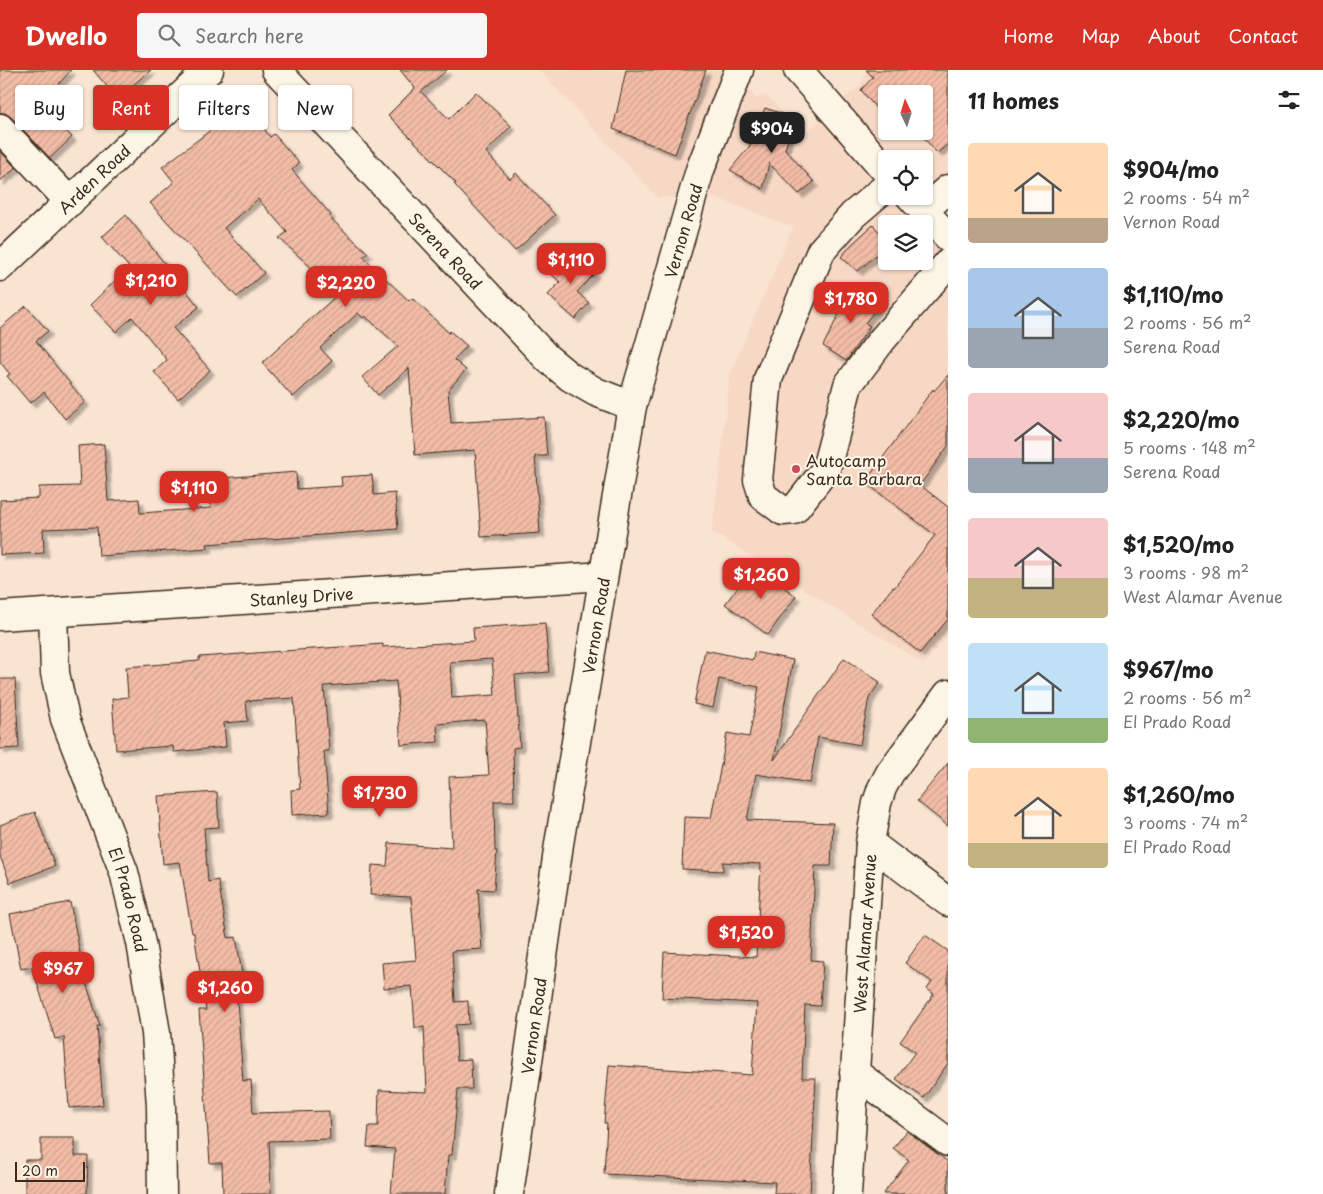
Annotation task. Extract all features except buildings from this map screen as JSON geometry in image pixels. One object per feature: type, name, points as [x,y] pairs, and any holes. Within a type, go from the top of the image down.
[{"type":"street","name":"Arden Road","points":[[0,266],[209,70]]},
{"type":"street","name":"Serena Road","points":[[276,70],[547,358],[570,377],[596,392],[632,406]]},
{"type":"street","name":"Vernon Road","points":[[509,1194],[559,844],[632,406],[700,170],[739,70]]},
{"type":"street","points":[[807,80],[878,163]]},
{"type":"street","points":[[0,128],[70,202]]},
{"type":"street","points":[[933,196],[948,189]]},
{"type":"street","points":[[878,194],[853,215],[821,251],[768,379],[758,480],[763,496],[783,511],[794,510],[826,469],[848,385],[881,341],[948,263]]},
{"type":"street","points":[[919,205],[948,238]]},
{"type":"street","name":"Stanley Drive","points":[[0,616],[603,576]]},
{"type":"street","name":"El Prado Road","points":[[52,613],[55,673],[66,719],[124,872],[141,943],[156,1033],[161,1106],[162,1194]]},
{"type":"street","name":"West Alamar Avenue","points":[[847,1194],[870,843],[877,804],[882,788],[890,773],[948,694]]},
{"type":"street","points":[[870,843],[948,902]]},
{"type":"street","points":[[854,1072],[948,1142]]},
{"type":"shaded area","points":[[539,70],[739,70],[755,98],[767,95],[803,135],[861,84],[867,70],[948,70],[948,635],[924,664],[712,532],[730,374],[793,227],[716,198],[657,197]]},
{"type":"place","name":"Autocamp Santa Barbara","points":[[796,469]]}]
